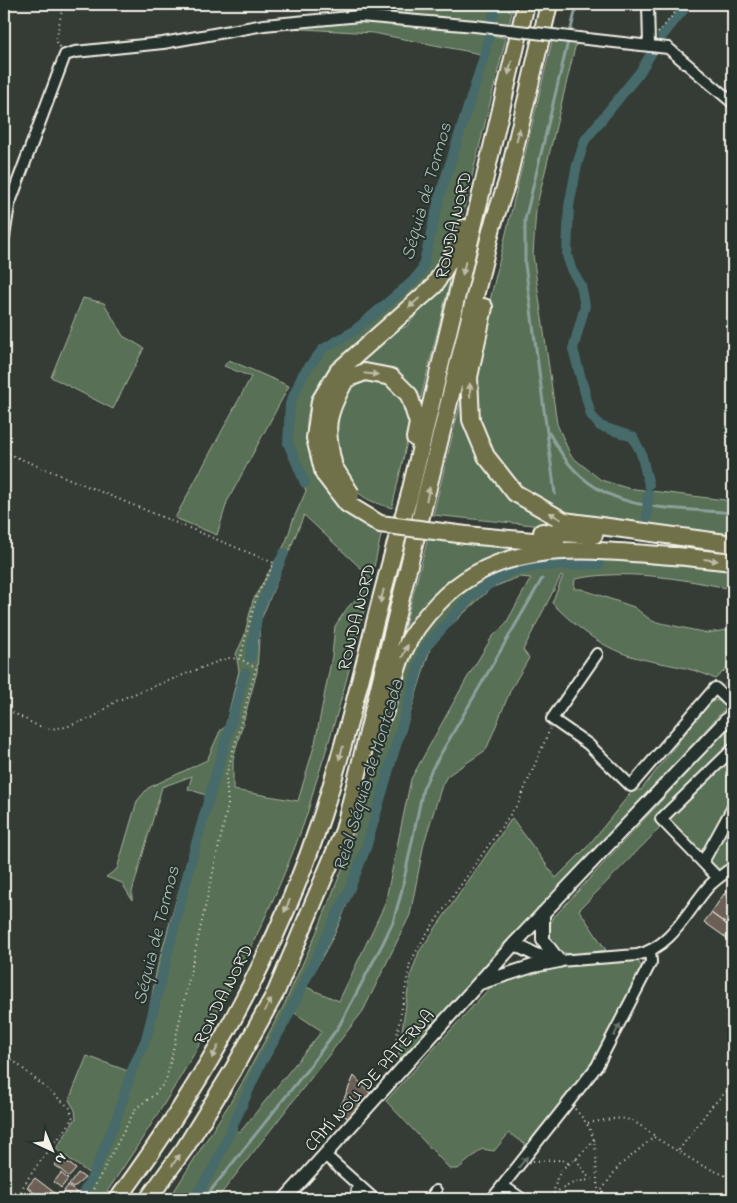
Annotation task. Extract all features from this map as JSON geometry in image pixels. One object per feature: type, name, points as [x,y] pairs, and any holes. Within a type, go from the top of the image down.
[{"type":"highway","name":"RONDA NORD","points":[[118,1199],[164,1136],[212,1059],[255,979],[290,899],[321,818],[348,731],[393,549],[409,497],[526,4]]},
{"type":"highway","points":[[344,830],[492,228],[507,182],[549,4]]},
{"type":"highway","points":[[494,135],[457,248],[434,286],[338,371],[320,401],[315,438],[329,471],[353,496],[384,514],[465,530],[733,562]]},
{"type":"highway","points":[[507,182],[501,230],[469,377],[471,420],[486,456],[515,493],[564,521],[733,544]]},
{"type":"highway","points":[[329,471],[327,440],[331,407],[346,379],[365,372],[391,377],[409,395],[418,423],[402,495],[393,549]]},
{"type":"highway","points":[[465,530],[689,539]]},
{"type":"highway","points":[[148,1199],[185,1148],[233,1070],[276,992],[344,830],[375,744],[403,652],[417,628],[432,609],[464,579],[497,562],[541,551],[688,557]]},
{"type":"street","points":[[648,4],[649,45]]},
{"type":"street","points":[[4,237],[9,205],[65,56],[75,52],[163,43],[264,25],[360,16],[475,26],[668,48],[733,102]]},
{"type":"street","points":[[597,654],[552,719],[588,744],[631,786],[715,688],[731,707]]},
{"type":"street","name":"CAMÍ NOU DE PATERNA","points":[[285,1199],[514,944],[731,707]]},
{"type":"street","points":[[718,878],[661,819],[733,749]]},
{"type":"street","points":[[703,862],[733,807]]},
{"type":"street","points":[[480,983],[533,966],[559,961],[637,955],[650,951],[669,937],[718,878],[733,867]]},
{"type":"street","points":[[543,913],[543,940],[559,961]]},
{"type":"street","points":[[514,944],[536,955],[559,961]]},
{"type":"street","points":[[514,944],[533,966]]},
{"type":"street","points":[[492,1199],[605,1054],[651,962],[650,951]]},
{"type":"street","points":[[325,1155],[374,1199]]},
{"type":"street","points":[[354,1199],[357,1185]]},
{"type":"street","points":[[503,1186],[522,1199]]},
{"type":"path","points":[[63,4],[56,40],[65,56]]},
{"type":"path","points":[[649,45],[682,4]]},
{"type":"path","points":[[4,452],[274,563],[257,594],[240,659]]},
{"type":"path","points":[[8,710],[36,725],[50,729],[94,717],[116,701],[125,697],[227,658],[240,659],[256,668],[226,776],[228,805],[166,1081],[136,1108],[88,1199]]},
{"type":"path","points":[[397,1075],[392,1067],[410,963],[425,936],[519,802],[552,719]]},
{"type":"path","points":[[4,1053],[70,1108],[73,1119],[48,1154],[26,1179],[19,1192],[20,1199]]},
{"type":"path","points":[[679,1151],[712,1106],[733,1084]]},
{"type":"path","points":[[568,1102],[588,1123],[595,1139],[600,1199]]},
{"type":"path","points":[[588,1123],[622,1117],[634,1119],[656,1137],[701,1165],[733,1180]]},
{"type":"path","points":[[599,1194],[618,1167],[656,1137]]},
{"type":"path","points":[[552,1199],[557,1178],[564,1168],[576,1159],[595,1139]]},
{"type":"path","points":[[525,1159],[529,1162],[562,1160],[570,1164]]},
{"type":"path","points":[[576,1159],[589,1179]]},
{"type":"path","points":[[554,1193],[575,1182],[597,1179]]},
{"type":"green space","points":[[365,4],[514,4],[509,25],[350,10]]},
{"type":"green space","points":[[365,21],[477,32],[506,38],[460,225],[450,246],[439,266],[418,292],[344,356],[326,377],[313,399],[307,423],[310,449],[325,479],[355,517],[371,527],[382,531],[346,683],[304,823],[285,873],[240,970],[188,1064],[132,1155],[102,1199],[77,1199],[91,1175],[56,1149],[76,1118],[75,1110],[69,1100],[87,1056],[128,1071],[146,1029],[157,968],[206,795],[188,789],[192,776],[162,787],[132,892],[132,900],[122,883],[106,877],[117,869],[137,801],[148,788],[207,760],[220,731],[225,727],[239,671],[236,654],[244,637],[253,600],[286,542],[293,520],[306,491],[287,443],[289,404],[300,377],[321,346],[344,334],[416,273],[420,267],[443,177],[481,54],[373,33],[286,28]],"holes":[[[304,515],[367,574],[362,593],[348,607],[335,626],[332,656],[315,743],[298,801],[233,790],[233,759],[257,672],[260,622]]]},
{"type":"green space","points":[[552,41],[576,43],[536,209],[533,255],[557,424],[571,456],[601,480],[627,488],[733,501],[733,534],[576,517],[531,497],[510,478],[492,451],[479,420],[475,388],[481,338]]},
{"type":"green space","points":[[453,270],[420,401],[413,389],[399,376],[385,372],[352,371],[356,363],[396,331],[407,326]]},
{"type":"green space","points":[[83,298],[104,303],[123,336],[144,348],[113,409],[51,377]]},
{"type":"green space","points":[[229,360],[289,386],[227,502],[217,535],[175,518],[251,377],[224,366]]},
{"type":"green space","points":[[371,380],[388,383],[404,401],[411,424],[392,508],[371,501],[360,494],[350,482],[338,448],[336,430],[338,412],[345,397],[355,386]]},
{"type":"green space","points":[[463,392],[483,462],[495,480],[504,491],[524,508],[548,520],[573,529],[433,515]]},
{"type":"green space","points":[[428,538],[550,547],[501,554],[474,566],[454,579],[396,659]]},
{"type":"green space","points":[[549,558],[588,558],[733,571],[733,584],[727,588],[671,578],[613,575],[575,579],[574,589],[581,589],[634,607],[652,621],[707,633],[733,629],[733,663],[715,679],[696,671],[638,658],[602,643],[571,621],[552,603],[563,576],[561,576],[523,650],[529,658],[511,689],[486,750],[447,776],[442,785],[424,843],[410,915],[363,1011],[217,1199],[169,1199],[238,1090],[284,1005],[318,929],[347,857],[381,753],[406,665],[418,640],[430,622],[464,589],[501,569]],"holes":[[[519,577],[531,578],[505,625],[492,637],[466,680],[411,779],[385,904],[339,1001],[306,987],[335,933],[363,867],[430,649],[450,626],[491,588]],[[293,1012],[322,1031],[240,1132],[236,1128],[262,1068]]]},
{"type":"green space","points":[[733,674],[733,697],[725,684]]},
{"type":"green space","points":[[715,700],[729,704],[608,838],[504,943],[400,1063],[398,1058],[410,977],[419,952],[512,818],[556,878],[588,846],[633,790],[641,790],[705,708]]},
{"type":"green space","points":[[733,723],[733,743],[700,777],[663,825],[579,910],[606,950],[569,954],[556,949],[549,940],[548,933],[554,917]]},
{"type":"green space","points":[[733,752],[733,804],[702,856],[669,819],[670,815]]},
{"type":"green space","points":[[733,813],[733,859],[719,870],[709,859]]},
{"type":"green space","points":[[638,961],[642,968],[641,971],[594,1062],[527,1146],[509,1133],[494,1151],[482,1149],[458,1169],[450,1169],[386,1101],[495,982],[526,971],[545,968]]},
{"type":"building","points":[[733,886],[733,903],[724,894]]},
{"type":"building","points":[[724,894],[733,903],[732,928],[711,913]]},
{"type":"building","points":[[711,913],[733,929],[728,939],[704,922]]},
{"type":"building","points":[[354,1076],[371,1094],[349,1120],[339,1110]]},
{"type":"building","points":[[61,1157],[76,1169],[69,1177],[55,1165]]},
{"type":"building","points":[[61,1173],[68,1179],[61,1188],[54,1182]]},
{"type":"building","points":[[78,1173],[85,1178],[73,1188],[69,1185]]},
{"type":"building","points":[[35,1178],[56,1194],[52,1199],[42,1199],[27,1187]]},
{"type":"building","points":[[68,1186],[77,1193],[73,1198],[64,1191]]},
{"type":"waterway","name":"Séquia de Tormos","points":[[305,483],[288,443],[290,404],[303,374],[323,349],[354,331],[412,282],[422,270],[440,195],[483,60],[496,4]]},
{"type":"waterway","points":[[555,494],[525,264],[525,220],[577,4]]},
{"type":"waterway","name":"Reial Séquia de Montcada","points":[[662,36],[688,4]]},
{"type":"waterway","name":"Reial Séquia de Montcada","points":[[649,485],[641,453],[633,437],[600,426],[591,415],[573,349],[585,306],[581,285],[572,271],[567,255],[569,206],[577,165],[585,140],[640,72],[651,54]]},
{"type":"waterway","points":[[549,433],[570,465],[586,481],[605,492],[624,500],[645,505],[733,513]]},
{"type":"waterway","name":"Reial Séquia de Montcada","points":[[647,517],[648,494]]},
{"type":"waterway","name":"Séquia de Tormos","points":[[250,658],[258,612],[284,553]]},
{"type":"waterway","name":"Reial Séquia de Montcada","points":[[191,1199],[201,1188],[217,1161],[260,1065],[285,1022],[350,888],[366,848],[424,649],[471,596],[510,571],[538,566],[599,564]]},
{"type":"waterway","points":[[204,1199],[310,1066],[339,1026],[393,922],[401,894],[423,789],[432,769],[542,579]]},
{"type":"waterway","name":"Séquia de Tormos","points":[[80,1199],[94,1173],[117,1117],[132,1070],[146,1039],[191,861],[245,673]]}]
